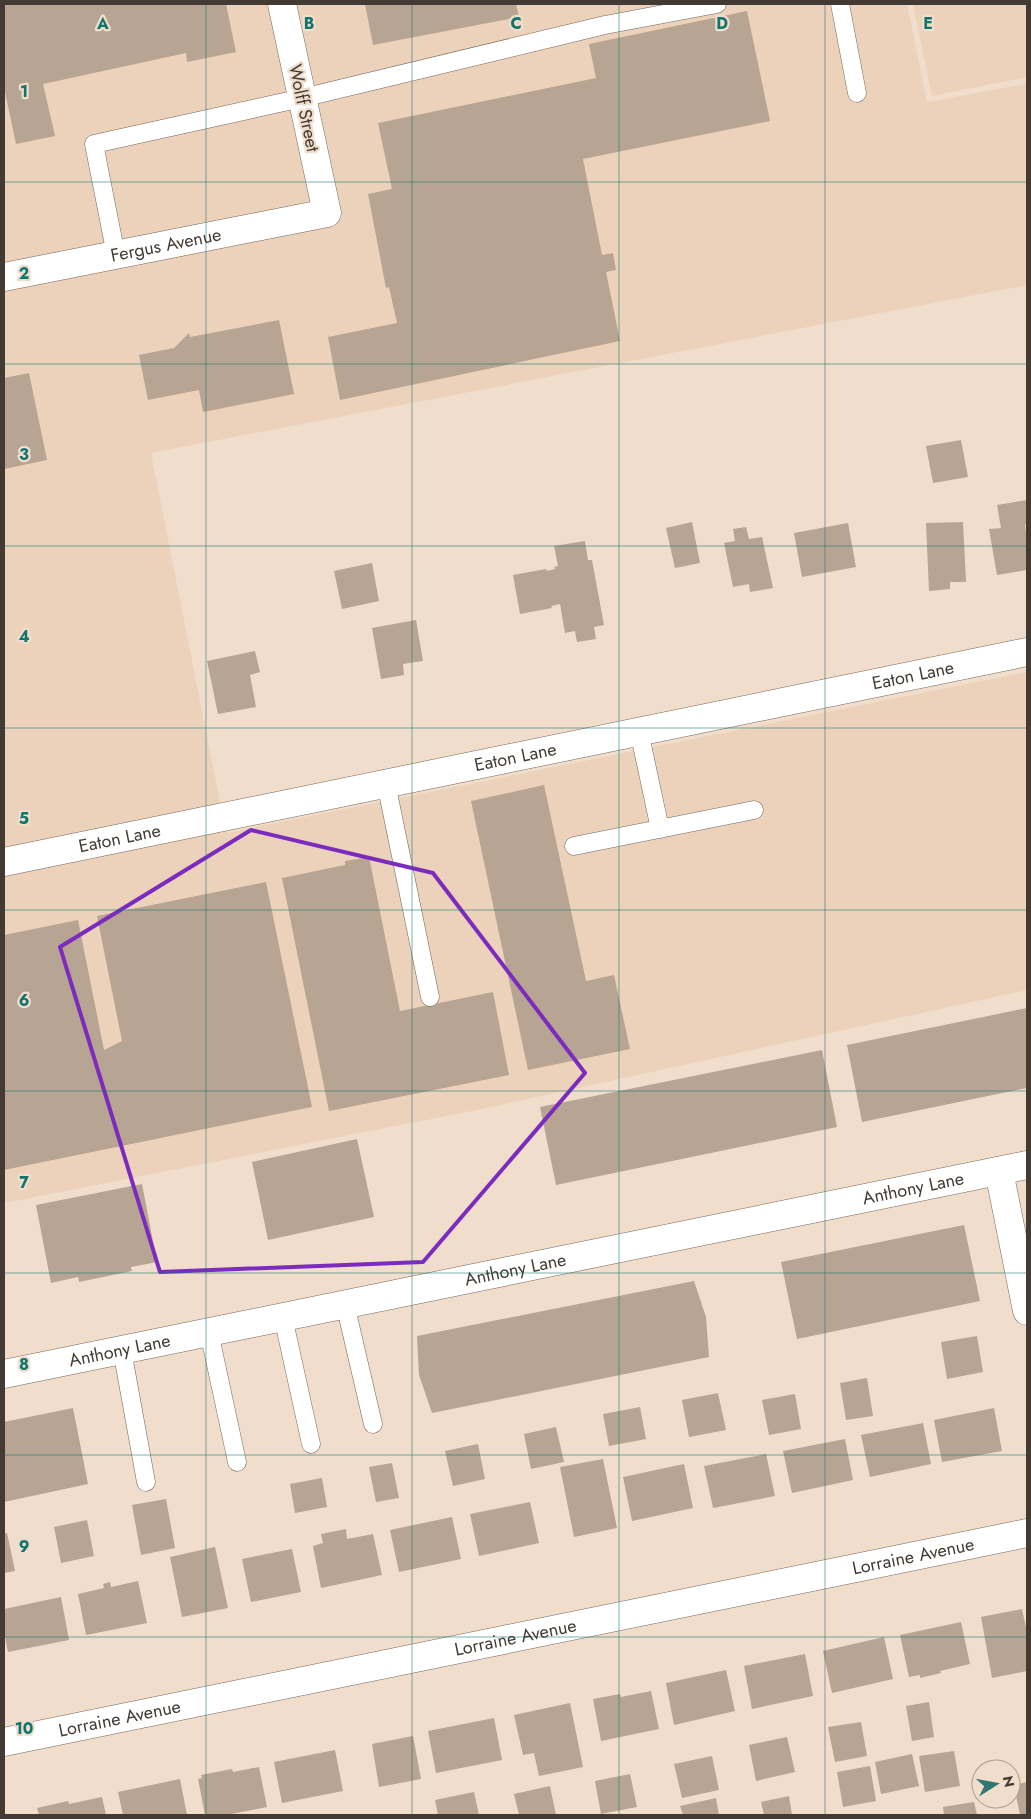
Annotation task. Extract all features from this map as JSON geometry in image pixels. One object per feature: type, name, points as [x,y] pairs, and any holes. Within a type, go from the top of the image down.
[{"type":"street","name":"Wolff Street","points":[[282,4],[327,213]]},
{"type":"street","name":"Fergus Avenue","points":[[4,277],[327,213]]},
{"type":"street","name":"Eaton Lane","points":[[4,862],[1027,652]]},
{"type":"street","name":"Anthony Lane","points":[[4,1374],[1027,1165]]},
{"type":"street","points":[[999,1171],[1027,1310]]},
{"type":"street","name":"Lorraine Avenue","points":[[4,1742],[1027,1533]]},
{"type":"lane","points":[[116,255],[94,144],[302,98],[606,26],[669,8],[717,4]]},
{"type":"lane","points":[[840,4],[858,93]]},
{"type":"lane","points":[[639,732],[660,829]]},
{"type":"lane","points":[[386,783],[430,997]]},
{"type":"lane","points":[[574,846],[754,810]]},
{"type":"lane","points":[[345,1304],[373,1424]]},
{"type":"lane","points":[[283,1316],[311,1444]]},
{"type":"lane","points":[[209,1332],[237,1462]]},
{"type":"lane","points":[[122,1350],[146,1482]]},
{"type":"highlighted area","points":[[251,830],[433,873],[585,1073],[423,1262],[160,1272],[60,947]]},
{"type":"shaded area","points":[[4,4],[907,4],[927,102],[1027,84],[1027,285],[151,453],[226,833],[1027,672],[1027,990],[482,1109],[4,1203]]},
{"type":"shaded area","points":[[913,4],[1027,4],[1027,77],[932,96]]},
{"type":"building","points":[[4,4],[226,4],[236,52],[187,62],[186,53],[43,84],[55,136],[16,144],[4,87]]},
{"type":"building","points":[[365,4],[516,4],[519,17],[373,45]]},
{"type":"building","points":[[747,11],[770,121],[583,159],[602,255],[613,253],[616,270],[606,272],[620,341],[340,400],[328,337],[397,323],[389,287],[386,288],[368,194],[392,189],[378,123],[596,78],[589,44]]},
{"type":"building","points":[[279,320],[294,394],[203,412],[199,390],[148,400],[139,355],[174,348],[189,333],[190,337]]},
{"type":"building","points":[[29,373],[47,460],[4,469],[4,378]]},
{"type":"building","points":[[961,440],[968,477],[933,483],[926,446]]},
{"type":"building","points":[[1027,500],[1027,524],[1025,525],[1027,570],[997,575],[989,529],[1001,528],[997,505]]},
{"type":"building","points":[[692,522],[700,563],[675,568],[666,528]]},
{"type":"building","points":[[963,522],[966,582],[950,582],[950,589],[929,591],[926,523]]},
{"type":"building","points":[[848,523],[856,567],[802,577],[794,533]]},
{"type":"building","points":[[746,527],[749,539],[762,537],[773,588],[750,592],[749,584],[733,587],[724,543],[735,541],[733,529]]},
{"type":"building","points":[[585,541],[588,560],[592,560],[604,625],[594,627],[596,639],[577,642],[575,631],[565,633],[560,604],[551,606],[552,608],[520,614],[513,575],[555,569],[554,567],[558,566],[554,546]]},
{"type":"building","points":[[372,563],[379,601],[342,609],[334,571]]},
{"type":"building","points":[[416,620],[423,661],[403,664],[404,675],[381,679],[372,628]]},
{"type":"building","points":[[255,651],[260,672],[250,675],[256,707],[218,714],[207,661]]},
{"type":"building","points":[[544,785],[586,981],[614,975],[630,1049],[528,1070],[471,801]]},
{"type":"building","points":[[369,857],[400,1011],[493,992],[509,1075],[329,1111],[282,878],[345,865],[345,861]]},
{"type":"building","points":[[266,882],[312,1107],[4,1170],[4,935],[78,920],[104,1050],[122,1041],[97,916]]},
{"type":"building","points":[[1027,1008],[1027,1088],[862,1122],[847,1045]]},
{"type":"building","points":[[822,1050],[837,1127],[556,1185],[540,1107]]},
{"type":"building","points":[[357,1139],[374,1217],[268,1240],[252,1162]]},
{"type":"building","points":[[142,1184],[157,1262],[131,1267],[132,1271],[79,1282],[78,1277],[51,1283],[36,1205]]},
{"type":"building","points":[[964,1225],[980,1301],[797,1339],[781,1262]]},
{"type":"building","points":[[694,1281],[706,1317],[709,1357],[432,1413],[419,1375],[417,1336]]},
{"type":"building","points":[[977,1336],[983,1372],[947,1379],[941,1342]]},
{"type":"building","points":[[867,1378],[873,1416],[846,1420],[840,1383]]},
{"type":"building","points":[[718,1393],[726,1430],[689,1437],[682,1400]]},
{"type":"building","points":[[795,1394],[801,1429],[769,1435],[762,1400]]},
{"type":"building","points":[[640,1407],[646,1439],[609,1446],[603,1414]]},
{"type":"building","points":[[73,1408],[88,1484],[4,1502],[4,1422]]},
{"type":"building","points":[[994,1408],[1002,1451],[942,1462],[934,1420]]},
{"type":"building","points":[[923,1423],[931,1464],[870,1477],[861,1435]]},
{"type":"building","points":[[556,1427],[564,1462],[531,1469],[524,1434]]},
{"type":"building","points":[[845,1439],[853,1480],[792,1493],[783,1451]]},
{"type":"building","points":[[478,1444],[485,1479],[453,1486],[445,1451]]},
{"type":"building","points":[[766,1454],[775,1496],[713,1508],[704,1466]]},
{"type":"building","points":[[603,1459],[617,1528],[574,1537],[560,1467]]},
{"type":"building","points":[[392,1463],[399,1498],[376,1502],[369,1467]]},
{"type":"building","points":[[684,1464],[693,1508],[632,1521],[623,1477]]},
{"type":"building","points":[[322,1478],[327,1507],[295,1513],[290,1484]]},
{"type":"building","points":[[166,1499],[175,1548],[141,1555],[132,1505]]},
{"type":"building","points":[[530,1502],[539,1543],[479,1556],[470,1514]]},
{"type":"building","points":[[452,1517],[461,1559],[399,1572],[390,1530]]},
{"type":"building","points":[[87,1520],[94,1556],[61,1563],[54,1527]]},
{"type":"building","points":[[346,1529],[347,1539],[373,1534],[382,1575],[321,1588],[313,1546],[323,1543],[321,1534]]},
{"type":"building","points":[[7,1533],[15,1571],[4,1573],[4,1534]]},
{"type":"building","points":[[215,1547],[228,1608],[182,1617],[170,1557]]},
{"type":"building","points":[[292,1549],[301,1592],[251,1602],[242,1559]]},
{"type":"building","points":[[138,1581],[147,1623],[86,1635],[78,1594],[104,1588],[103,1584],[110,1582],[111,1587]]},
{"type":"building","points":[[61,1597],[69,1640],[8,1652],[4,1632],[4,1609]]},
{"type":"building","points":[[1022,1609],[1027,1632],[1027,1671],[992,1678],[981,1617]]},
{"type":"building","points":[[961,1622],[970,1664],[920,1678],[920,1675],[909,1677],[900,1635]]},
{"type":"building","points":[[884,1637],[893,1679],[832,1693],[823,1651]]},
{"type":"building","points":[[805,1654],[813,1696],[752,1709],[744,1666]]},
{"type":"building","points":[[726,1670],[735,1711],[674,1725],[666,1683]]},
{"type":"building","points":[[651,1691],[659,1729],[601,1741],[593,1699],[620,1694],[621,1697]]},
{"type":"building","points":[[929,1702],[934,1737],[912,1741],[906,1706]]},
{"type":"building","points":[[570,1703],[583,1767],[539,1776],[534,1753],[523,1755],[514,1715]]},
{"type":"building","points":[[494,1718],[502,1760],[436,1773],[428,1731]]},
{"type":"building","points":[[861,1722],[867,1756],[835,1762],[828,1727]]},
{"type":"building","points":[[413,1736],[421,1779],[379,1787],[372,1744]]},
{"type":"building","points":[[787,1737],[795,1772],[756,1781],[749,1745]]},
{"type":"building","points":[[335,1750],[343,1791],[282,1803],[274,1762]]},
{"type":"building","points":[[954,1751],[960,1786],[925,1792],[919,1756]]},
{"type":"building","points":[[912,1754],[919,1786],[881,1794],[875,1762]]},
{"type":"building","points":[[712,1756],[719,1790],[682,1798],[674,1764]]},
{"type":"building","points":[[870,1766],[876,1801],[843,1807],[837,1772]]},
{"type":"building","points":[[259,1767],[267,1807],[226,1815],[205,1815],[198,1779],[202,1778],[201,1775],[232,1769],[233,1772]]},
{"type":"building","points":[[630,1774],[637,1807],[601,1814],[595,1781]]},
{"type":"building","points":[[180,1779],[187,1815],[123,1815],[118,1792]]},
{"type":"building","points":[[1027,1782],[1027,1815],[1020,1815],[1019,1809],[1021,1809],[1021,1783]]},
{"type":"building","points":[[550,1786],[556,1815],[519,1815],[514,1794]]},
{"type":"building","points":[[474,1792],[479,1815],[438,1815],[435,1800]]},
{"type":"building","points":[[789,1796],[792,1815],[764,1815],[761,1802]]},
{"type":"building","points":[[102,1797],[106,1815],[39,1815],[37,1808],[68,1801],[69,1804]]},
{"type":"building","points":[[716,1798],[719,1815],[683,1815],[680,1806]]},
{"type":"building","points":[[971,1802],[971,1809],[976,1809],[977,1815],[944,1815],[943,1807]]}]
